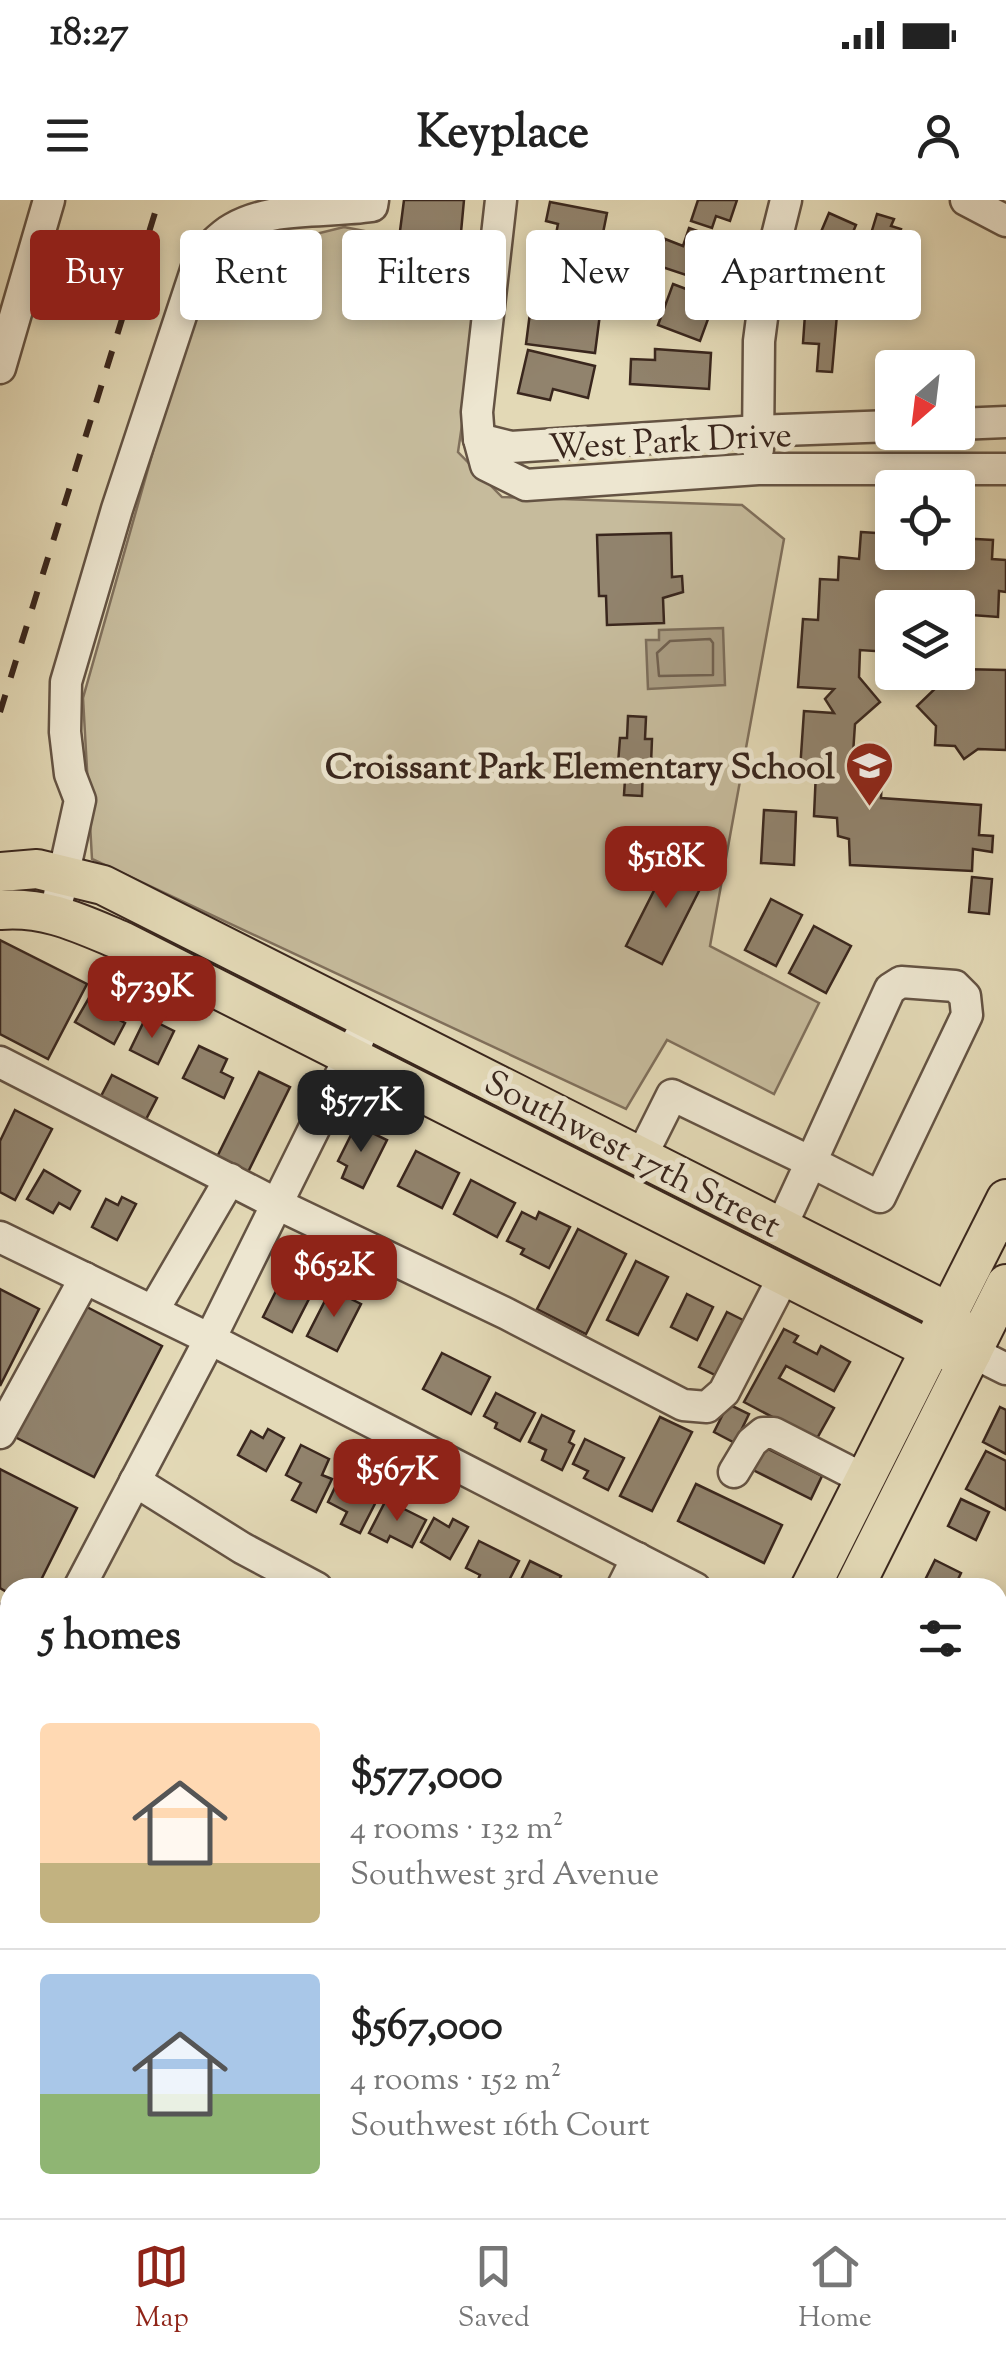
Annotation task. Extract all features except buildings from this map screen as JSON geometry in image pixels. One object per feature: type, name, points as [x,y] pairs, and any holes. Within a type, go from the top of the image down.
[{"type":"main road","name":"Southwest 17th Street","points":[[0,872],[37,869],[103,885],[948,1312]]},
{"type":"main road","name":"Southwest 17th Street","points":[[0,910],[22,908],[55,913],[122,941],[929,1349],[972,1352]]},
{"type":"main road","points":[[815,1578],[1006,1199]]},
{"type":"main road","points":[[859,1578],[1006,1284]]},
{"type":"main road","points":[[948,1312],[972,1352]]},
{"type":"street","points":[[0,368],[49,200]]},
{"type":"street","points":[[55,913],[80,800],[70,774],[65,732],[66,682],[117,509],[201,255],[231,229],[283,211],[306,206],[372,206],[373,200]]},
{"type":"street","points":[[478,439],[477,412],[501,200]]},
{"type":"street","points":[[758,469],[761,324],[768,272],[786,200]]},
{"type":"street","points":[[966,200],[1006,221]]},
{"type":"street","points":[[975,423],[1006,422]]},
{"type":"street","name":"West Park Drive","points":[[478,439],[511,447],[875,427]]},
{"type":"street","name":"West Park Drive","points":[[478,439],[486,466],[526,486],[758,469],[1006,469]]},
{"type":"street","points":[[641,1157],[672,1095],[812,1162],[880,1197],[967,1014],[965,996],[955,986],[901,982],[890,989],[812,1162],[781,1227]]},
{"type":"street","points":[[84,1578],[210,1339],[368,1019]]},
{"type":"street","points":[[0,1062],[276,1204],[507,1314],[683,1405],[707,1408],[724,1392],[784,1276]]},
{"type":"street","points":[[153,1311],[230,1180]]},
{"type":"street","points":[[0,1237],[210,1339],[676,1578]]},
{"type":"street","points":[[0,1433],[85,1278]]},
{"type":"street","name":"Southwest 17th Street","points":[[972,1352],[1006,1370]]},
{"type":"street","points":[[734,1472],[752,1442],[763,1433],[774,1433],[864,1480]]},
{"type":"street","points":[[135,1481],[298,1578]]},
{"type":"street","points":[[627,1578],[637,1558]]},
{"type":"shaded area","points":[[344,227],[359,230],[342,230],[342,320],[477,320],[458,452],[502,497],[742,505],[784,539],[710,946],[819,1003],[774,1094],[667,1040],[626,1109],[92,859],[83,698],[190,320],[322,320],[322,232]]},
{"type":"water","points":[[723,628],[725,685],[648,689],[646,640],[659,640],[659,630]]},
{"type":"railway","points":[[0,712],[159,200]]},
{"type":"place","name":"Croissant Park Elementary School","points":[[870,808]]}]
